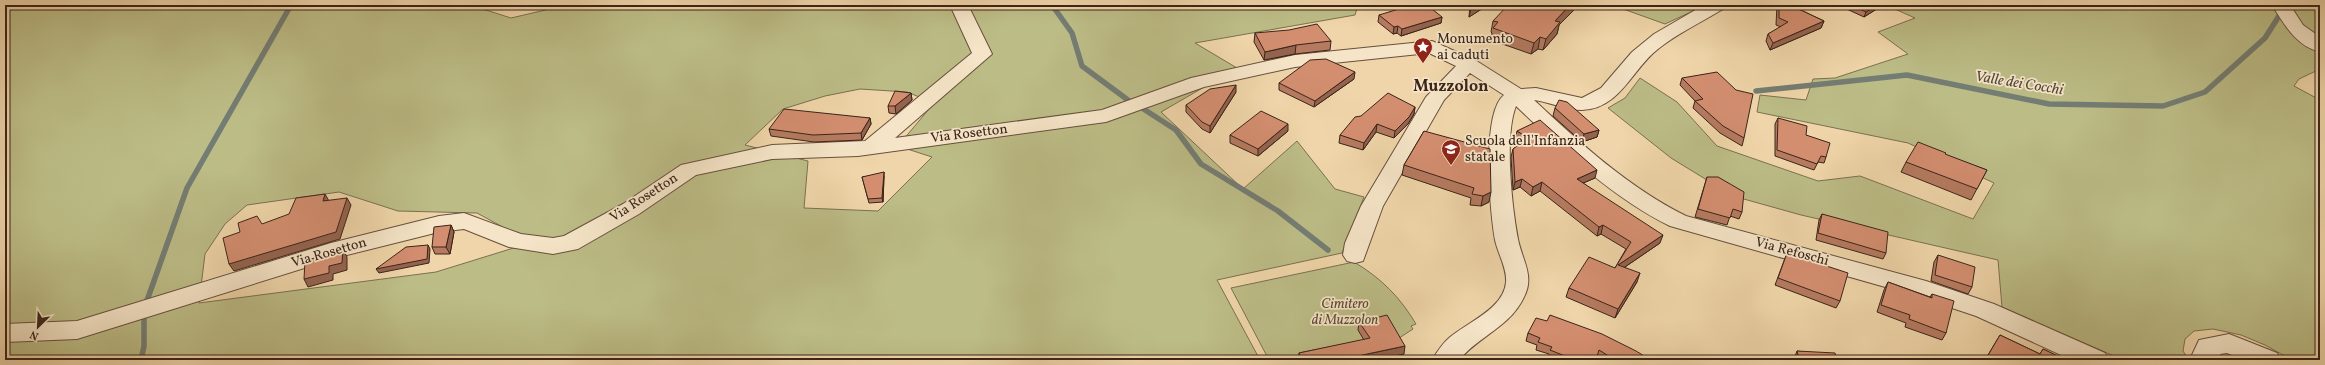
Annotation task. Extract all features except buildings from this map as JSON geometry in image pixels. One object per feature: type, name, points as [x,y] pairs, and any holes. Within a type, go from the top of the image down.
[{"type":"street","points":[[874,145],[982,54],[959,5]]},
{"type":"street","points":[[1444,360],[1458,345],[1492,322],[1510,303],[1518,284],[1508,240],[1499,177],[1504,111],[1508,103],[1522,95],[1579,104],[1591,103],[1608,93],[1645,50],[1717,5]]},
{"type":"street","points":[[2285,12],[2296,30],[2320,46]]},
{"type":"street","name":"Via Rosetton","points":[[5,333],[76,330],[339,249],[439,224],[464,221],[517,241],[553,246],[570,243],[631,210],[689,170],[772,152],[858,149],[874,145],[1106,116],[1198,82],[1295,61],[1432,47],[1468,64]]},
{"type":"street","points":[[1355,255],[1357,243],[1372,206],[1436,97],[1468,64]]},
{"type":"street","name":"Via Refoschi","points":[[1468,64],[1522,95],[1572,147],[1656,210],[1678,221],[1917,287],[1985,310],[2096,360]]},
{"type":"street","points":[[2211,360],[2205,355],[2208,347],[2229,343],[2268,360]]},
{"type":"green space","points":[[5,5],[457,5],[486,10],[511,18],[567,5],[1358,5],[1355,15],[1195,43],[1237,68],[1161,112],[1243,189],[1297,141],[1335,189],[1364,197],[1342,253],[1217,280],[1260,360],[5,360]],"holes":[[[860,89],[907,92],[934,103],[898,146],[932,157],[878,211],[804,208],[808,161],[745,145],[783,109],[825,96]],[[339,192],[398,211],[477,213],[510,231],[520,246],[436,272],[199,303],[205,254],[225,224],[247,205]]]},
{"type":"green space","points":[[1612,5],[1706,5],[1665,24]]},
{"type":"green space","points":[[1886,5],[2320,5],[2320,69],[2299,79],[2294,86],[2320,100],[2320,360],[2292,360],[2265,345],[2241,335],[2213,329],[2194,331],[2185,339],[2183,351],[2189,360],[2123,360],[2002,307],[1998,260],[1801,215],[1733,196],[1671,158],[1608,108],[1625,98],[1640,78],[1677,102],[1717,146],[1818,181],[1860,176],[1973,219],[1994,183],[1908,143],[1757,112],[1760,95],[1806,100],[1813,79],[1835,78],[1908,54],[1878,32],[1915,18]]},
{"type":"green space","name":"Cimitero di Muzzolon","points":[[1354,262],[1364,268],[1389,289],[1410,314],[1416,324],[1411,326],[1413,329],[1396,340],[1375,360],[1269,360],[1231,288]]},
{"type":"waterway","points":[[141,360],[144,346],[144,309],[187,188],[291,5]]},
{"type":"waterway","points":[[1052,5],[1072,33],[1082,66],[1128,100]]},
{"type":"waterway","name":"Valle dei Cocchi","points":[[1756,91],[1907,75],[2049,104],[2163,106],[2205,92],[2265,38],[2286,5]]},
{"type":"waterway","points":[[1142,108],[1176,130],[1201,164],[1278,211],[1328,250]]},
{"type":"place","name":"Monumento ai caduti","points":[[1423,64]]},
{"type":"place","name":"Scuola dell'Infanzia statale","points":[[1451,166]]},
{"type":"district","name":"Muzzolon","points":[[1451,87]]}]
